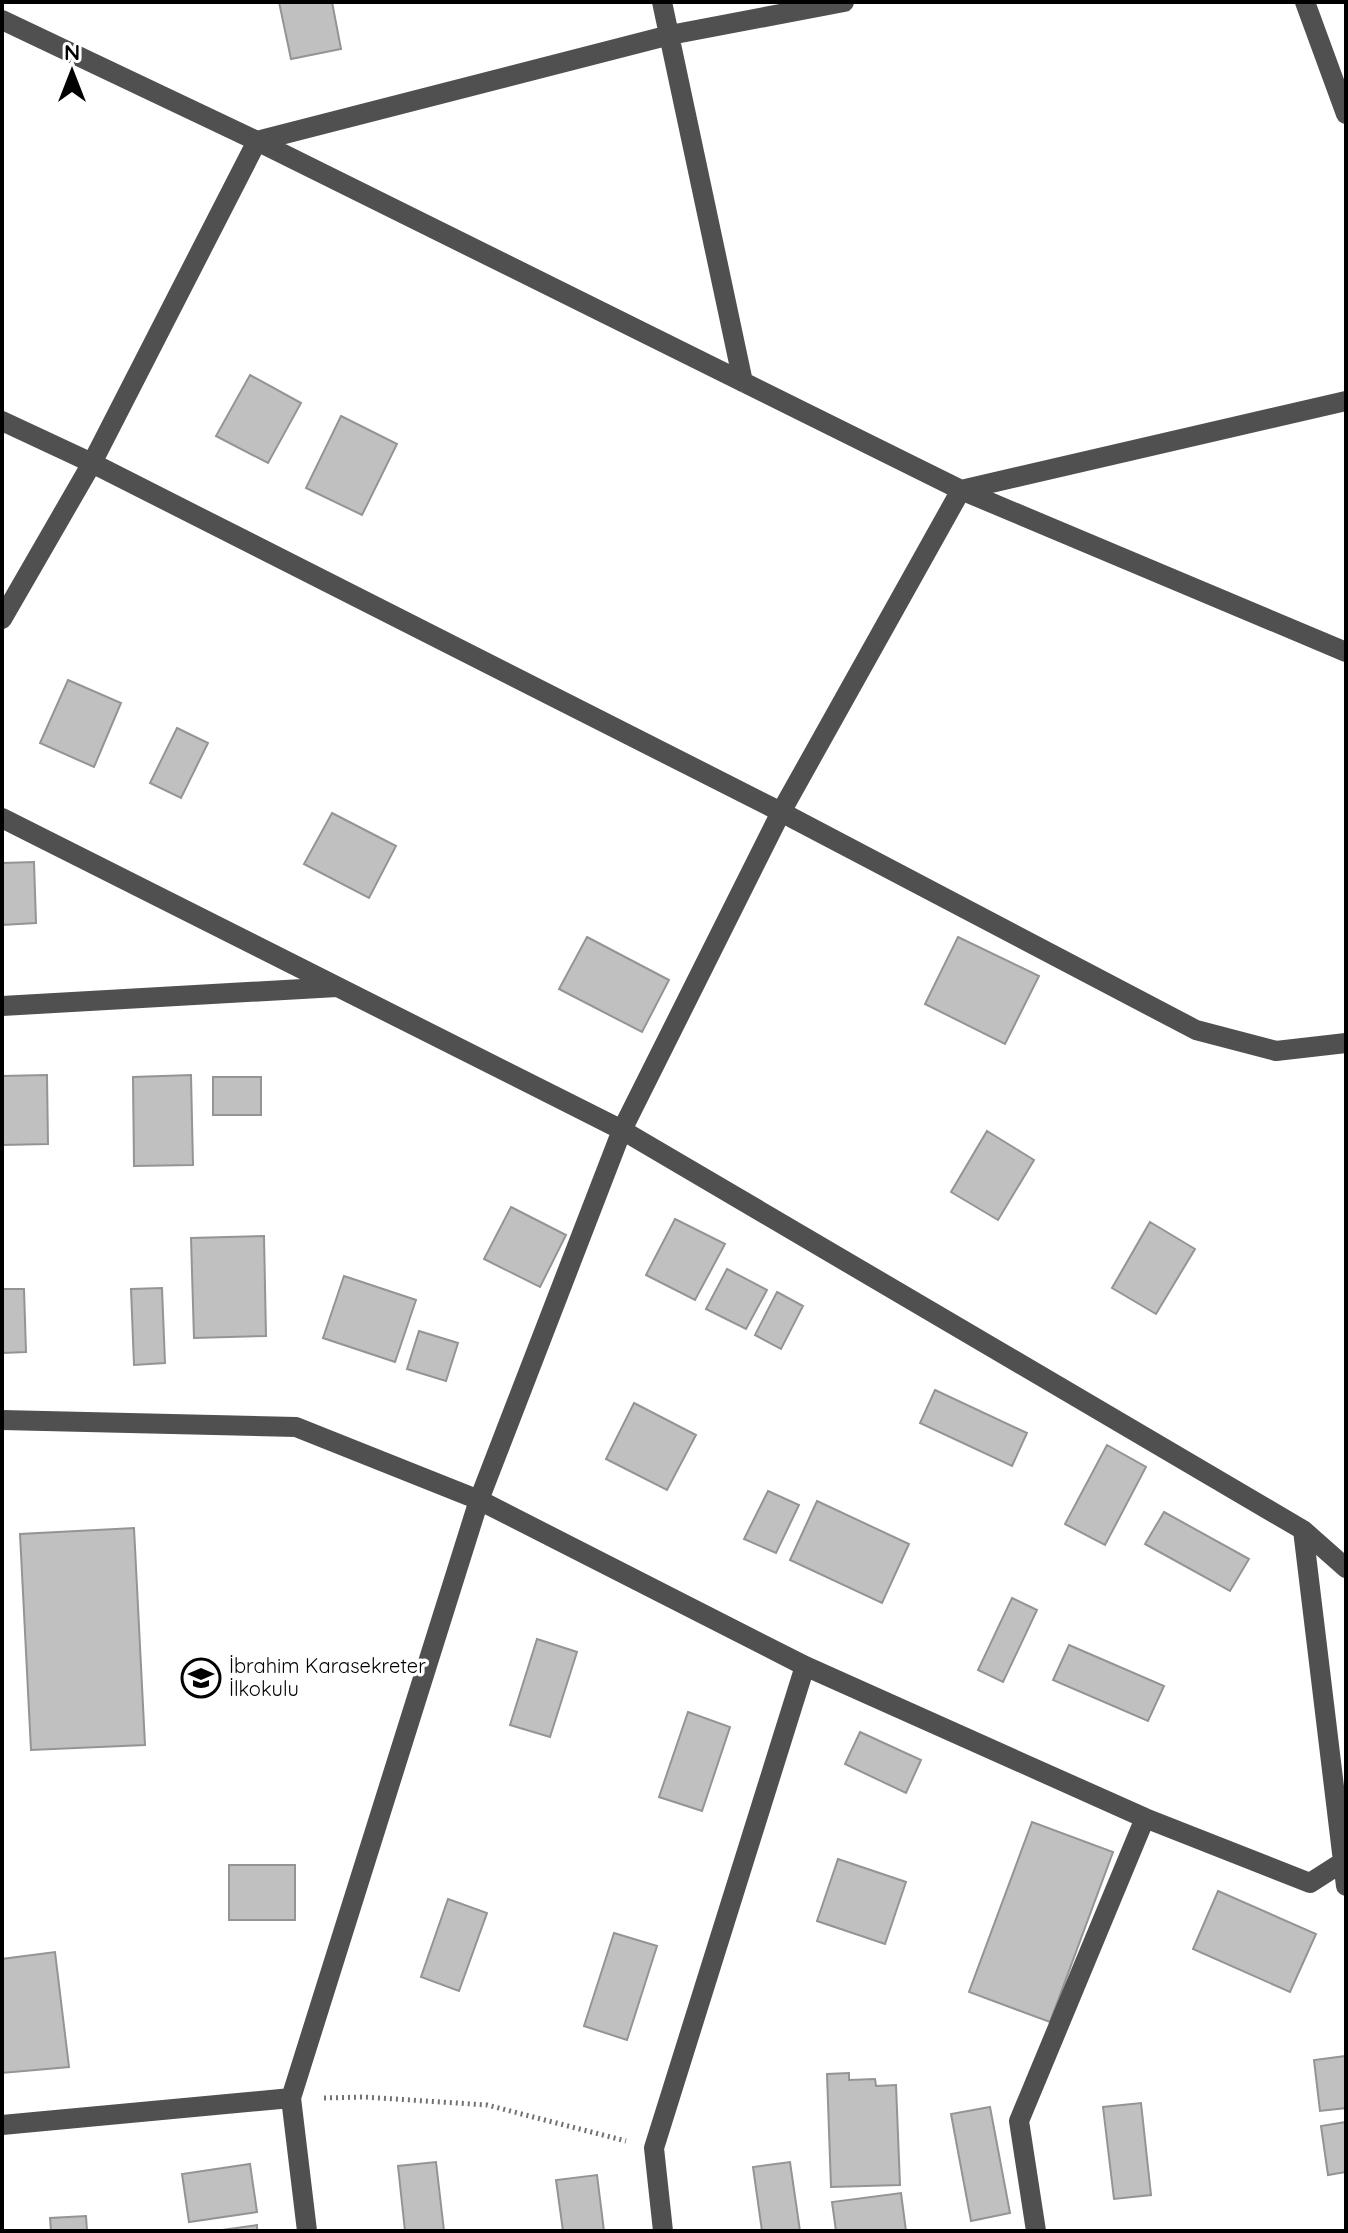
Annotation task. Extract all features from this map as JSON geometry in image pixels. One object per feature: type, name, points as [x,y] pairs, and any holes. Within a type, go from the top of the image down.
[{"type":"street","points":[[662,2],[743,382]]},
{"type":"street","points":[[2,619],[92,463],[257,141],[670,35],[844,2]]},
{"type":"street","points":[[1305,2],[1346,114]]},
{"type":"street","points":[[2,20],[257,141],[961,490],[1346,652]]},
{"type":"street","points":[[307,2231],[291,2098],[479,1500],[622,1130],[781,812],[961,490],[1346,401]]},
{"type":"street","points":[[2,421],[92,463],[781,812],[1196,1030],[1276,1051],[1346,1043]]},
{"type":"street","points":[[2,818],[622,1130],[1303,1530],[1346,1568]]},
{"type":"street","points":[[2,1006],[338,986]]},
{"type":"street","points":[[2,1420],[296,1427],[479,1500],[805,1666],[1145,1818],[1310,1883],[1344,1860]]},
{"type":"street","points":[[1303,1530],[1346,1886]]},
{"type":"street","points":[[663,2231],[654,2148],[805,1666]]},
{"type":"street","points":[[1036,2231],[1019,2121],[1145,1818]]},
{"type":"street","points":[[2,2125],[291,2098]]},
{"type":"path","points":[[291,2098],[364,2097],[487,2105],[654,2148]]},
{"type":"building","points":[[279,2],[332,2],[341,49],[291,59]]},
{"type":"building","points":[[250,375],[301,403],[268,463],[216,436]]},
{"type":"building","points":[[341,416],[397,444],[362,515],[306,488]]},
{"type":"building","points":[[68,680],[121,703],[94,767],[40,743]]},
{"type":"building","points":[[177,728],[208,743],[181,798],[150,783]]},
{"type":"building","points":[[332,813],[396,846],[369,898],[304,864]]},
{"type":"building","points":[[34,862],[36,923],[2,925],[2,863]]},
{"type":"building","points":[[587,937],[669,980],[642,1032],[559,989]]},
{"type":"building","points":[[958,937],[1039,976],[1005,1044],[925,1004]]},
{"type":"building","points":[[47,1075],[48,1144],[2,1145],[2,1076]]},
{"type":"building","points":[[191,1075],[193,1165],[134,1166],[133,1077]]},
{"type":"building","points":[[213,1077],[261,1077],[261,1115],[213,1115]]},
{"type":"building","points":[[987,1131],[1034,1160],[998,1220],[951,1192]]},
{"type":"building","points":[[511,1207],[566,1235],[540,1287],[484,1259]]},
{"type":"building","points":[[675,1219],[725,1244],[695,1300],[646,1275]]},
{"type":"building","points":[[1150,1222],[1195,1249],[1156,1314],[1112,1288]]},
{"type":"building","points":[[264,1236],[266,1336],[194,1338],[191,1238]]},
{"type":"building","points":[[727,1269],[767,1290],[746,1329],[706,1309]]},
{"type":"building","points":[[344,1276],[416,1300],[395,1362],[323,1338]]},
{"type":"building","points":[[162,1288],[165,1363],[134,1365],[131,1289]]},
{"type":"building","points":[[2,1289],[24,1289],[26,1352],[2,1353]]},
{"type":"building","points":[[777,1292],[803,1306],[781,1349],[755,1335]]},
{"type":"building","points":[[419,1331],[458,1343],[446,1381],[407,1369]]},
{"type":"building","points":[[935,1390],[1027,1433],[1012,1466],[920,1423]]},
{"type":"building","points":[[634,1403],[696,1435],[667,1490],[606,1459]]},
{"type":"building","points":[[1107,1445],[1146,1467],[1105,1545],[1065,1524]]},
{"type":"building","points":[[768,1491],[799,1505],[776,1553],[744,1539]]},
{"type":"building","points":[[817,1501],[909,1544],[882,1603],[790,1560]]},
{"type":"building","points":[[1164,1512],[1249,1559],[1230,1591],[1145,1544]]},
{"type":"building","points":[[134,1528],[145,1745],[31,1750],[20,1534]]},
{"type":"building","points":[[1012,1598],[1037,1610],[1003,1682],[978,1670]]},
{"type":"building","points":[[537,1639],[577,1652],[550,1737],[510,1725]]},
{"type":"building","points":[[1069,1645],[1164,1686],[1148,1721],[1053,1680]]},
{"type":"building","points":[[688,1712],[730,1727],[702,1811],[659,1797]]},
{"type":"building","points":[[860,1732],[921,1760],[906,1793],[845,1764]]},
{"type":"building","points":[[1032,1822],[1113,1852],[1050,2022],[969,1992]]},
{"type":"building","points":[[838,1859],[906,1882],[885,1944],[817,1921]]},
{"type":"building","points":[[229,1865],[295,1865],[295,1920],[229,1920]]},
{"type":"building","points":[[1218,1891],[1316,1934],[1290,1992],[1193,1949]]},
{"type":"building","points":[[448,1899],[487,1913],[459,1991],[421,1977]]},
{"type":"building","points":[[614,1933],[657,1946],[627,2040],[584,2026]]},
{"type":"building","points":[[55,1952],[69,2067],[2,2073],[2,1959]]},
{"type":"building","points":[[1346,2056],[1346,2108],[1320,2111],[1314,2060]]},
{"type":"building","points":[[849,2073],[849,2080],[875,2079],[876,2086],[896,2085],[900,2185],[831,2187],[827,2074]]},
{"type":"building","points":[[1141,2103],[1151,2195],[1114,2199],[1103,2107]]},
{"type":"building","points":[[990,2107],[1010,2213],[971,2221],[951,2114]]},
{"type":"building","points":[[1346,2122],[1346,2172],[1328,2175],[1321,2126]]},
{"type":"building","points":[[436,2162],[444,2231],[405,2231],[398,2166]]},
{"type":"building","points":[[790,2162],[800,2231],[762,2231],[753,2167]]},
{"type":"building","points":[[250,2164],[257,2212],[189,2222],[182,2174]]},
{"type":"building","points":[[597,2175],[604,2231],[563,2231],[556,2180]]},
{"type":"building","points":[[901,2193],[906,2231],[836,2231],[832,2202]]},
{"type":"building","points":[[86,2216],[87,2231],[51,2231],[50,2218]]},
{"type":"building","points":[[257,2225],[257,2231],[215,2231]]},
{"type":"place","name":"İbrahim Karasekreter İlkokulu","points":[[201,1678]]}]
